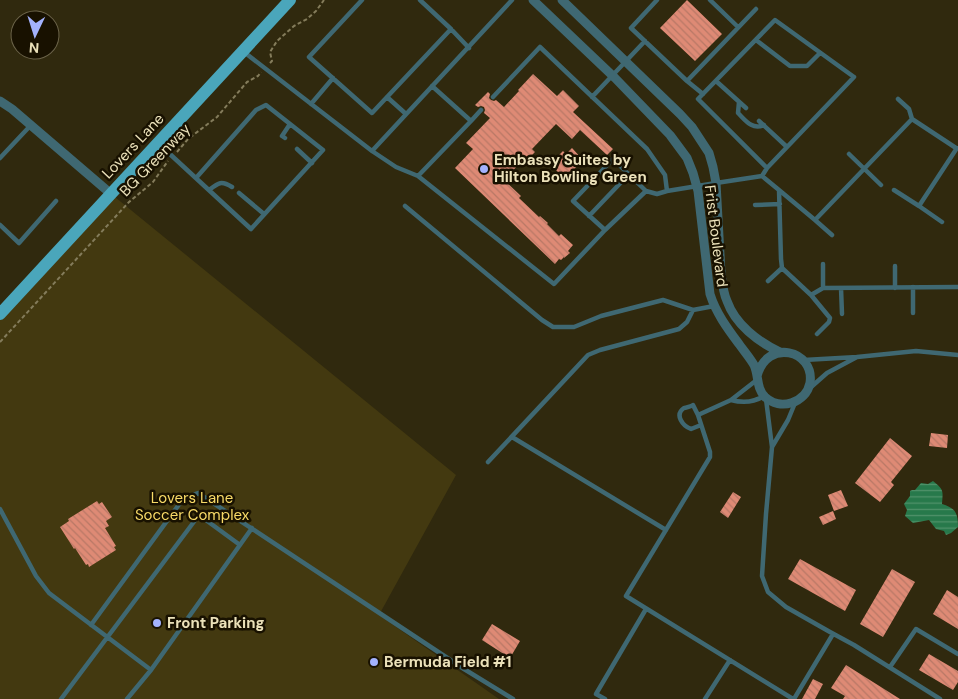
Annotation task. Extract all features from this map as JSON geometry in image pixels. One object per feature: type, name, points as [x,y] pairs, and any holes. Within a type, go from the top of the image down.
[{"type":"main road","name":"Lovers Lane","points":[[0,314],[290,0]]},
{"type":"street","name":"Frist Boulevard","points":[[533,0],[612,75],[670,135],[688,158],[697,187],[710,294],[714,306],[726,326],[753,365],[761,391],[765,397]]},
{"type":"street","name":"Frist Boulevard","points":[[562,0],[692,127],[709,153],[713,167],[716,183],[721,273],[727,302],[734,315],[767,346],[780,352],[796,355],[802,360]]},
{"type":"street","points":[[0,100],[110,194]]},
{"type":"street","points":[[757,378],[762,363],[773,354],[780,352]]},
{"type":"street","points":[[765,397],[772,402],[788,404],[796,402],[803,397],[810,382],[810,374],[802,360]]},
{"type":"lane","points":[[362,0],[309,57],[372,113],[451,29]]},
{"type":"lane","points":[[420,0],[468,48]]},
{"type":"lane","points":[[372,151],[512,0]]},
{"type":"lane","points":[[658,0],[631,28],[703,94]]},
{"type":"lane","points":[[710,0],[738,27]]},
{"type":"lane","points":[[687,81],[756,9]]},
{"type":"lane","points":[[762,176],[767,168],[854,77],[775,20],[698,99],[767,168]]},
{"type":"lane","points":[[756,40],[790,66],[807,66],[820,53]]},
{"type":"lane","points":[[592,97],[645,41]]},
{"type":"lane","points":[[493,97],[540,47],[647,149],[664,175],[668,192]]},
{"type":"lane","points":[[242,51],[372,151],[396,167],[418,176],[554,284],[605,230],[646,191]]},
{"type":"lane","points":[[311,104],[333,78]]},
{"type":"lane","points":[[716,81],[746,108]]},
{"type":"lane","points":[[432,86],[470,121]]},
{"type":"lane","points":[[387,97],[406,114]]},
{"type":"lane","points":[[898,99],[909,109],[912,118],[957,149],[919,206]]},
{"type":"lane","points":[[739,102],[738,113],[750,125],[758,128],[764,125]]},
{"type":"lane","points":[[158,143],[251,229],[324,150],[266,106],[256,110],[196,178]]},
{"type":"lane","points":[[418,176],[481,110]]},
{"type":"lane","points":[[815,220],[912,118]]},
{"type":"lane","points":[[759,121],[787,147]]},
{"type":"lane","points":[[285,138],[282,136],[290,124]]},
{"type":"lane","points":[[0,158],[31,125]]},
{"type":"lane","points":[[297,149],[312,162]]},
{"type":"lane","points":[[849,154],[881,185]]},
{"type":"lane","points":[[605,230],[573,201],[613,159],[646,191],[657,194],[762,176],[832,235]]},
{"type":"lane","points":[[589,216],[629,174]]},
{"type":"lane","points":[[209,190],[225,182],[232,187]]},
{"type":"lane","points":[[779,190],[782,268],[811,295],[830,318],[829,322],[817,334]]},
{"type":"lane","points":[[894,190],[942,222]]},
{"type":"lane","points":[[239,193],[264,214]]},
{"type":"lane","points":[[0,225],[19,243],[56,201]]},
{"type":"lane","points":[[755,205],[780,204]]},
{"type":"lane","points":[[404,206],[542,320],[553,326],[574,327],[601,316],[663,300],[693,310],[714,306]]},
{"type":"lane","points":[[822,288],[823,264]]},
{"type":"lane","points":[[895,266],[895,288]]},
{"type":"lane","points":[[768,281],[782,268]]},
{"type":"lane","points":[[913,287],[913,313]]},
{"type":"lane","points":[[811,295],[822,288],[958,287]]},
{"type":"lane","points":[[841,288],[842,314]]},
{"type":"lane","points":[[488,462],[588,355],[600,350],[679,329],[693,310]]},
{"type":"lane","points":[[802,360],[916,351],[958,355]]},
{"type":"lane","points":[[807,390],[827,374],[857,356]]},
{"type":"lane","points":[[698,415],[731,400],[757,378]]},
{"type":"lane","points":[[731,400],[748,402],[765,397],[772,447],[762,576],[768,592],[786,607],[854,645],[940,699]]},
{"type":"lane","points":[[772,447],[796,402]]},
{"type":"lane","points":[[701,425],[691,429],[686,427],[682,424],[680,412],[692,405],[698,415],[710,452],[710,457],[626,596],[794,699],[833,634]]},
{"type":"lane","points":[[512,436],[666,530]]},
{"type":"lane","points":[[91,625],[184,499],[198,493],[464,669],[513,699]]},
{"type":"lane","points":[[0,509],[36,576],[49,593],[151,670]]},
{"type":"lane","points":[[61,699],[199,514],[240,545]]},
{"type":"lane","points":[[127,699],[151,670],[252,528]]},
{"type":"lane","points":[[605,699],[596,694],[646,609]]},
{"type":"lane","points":[[890,667],[916,629],[958,654]]},
{"type":"lane","points":[[705,699],[730,660]]},
{"type":"path","name":"BG Greenway","points":[[0,342],[129,202],[153,182],[188,139],[217,117],[247,82],[258,76],[272,61],[270,52],[278,41],[294,26],[307,19],[316,11],[324,0]]},
{"type":"green space","name":"Lovers Lane Soccer Complex","points":[[110,193],[456,475],[379,615],[499,699],[0,699],[0,314]]},
{"type":"shaded area","points":[[933,481],[942,491],[942,504],[950,507],[955,512],[957,518],[958,527],[946,535],[944,531],[936,529],[929,520],[913,523],[905,516],[907,510],[904,504],[910,496],[910,491],[915,490],[921,483],[928,484]]},
{"type":"building","points":[[687,0],[722,34],[695,61],[660,28]]},
{"type":"building","name":"Embassy Suites by Hilton Bowling Green","points":[[533,74],[557,96],[563,90],[579,106],[573,112],[613,149],[607,155],[580,130],[572,139],[556,124],[532,149],[535,152],[521,166],[519,164],[504,180],[521,196],[519,198],[548,223],[559,236],[561,234],[573,245],[568,251],[570,253],[561,260],[559,259],[555,264],[455,168],[473,149],[466,143],[490,118],[484,113],[484,107],[475,105],[488,92],[491,100],[496,100],[504,107]]},
{"type":"building","points":[[572,148],[583,160],[565,179],[550,164],[563,151],[566,154]]},
{"type":"building","points":[[931,433],[948,435],[947,448],[929,446]]},
{"type":"building","points":[[890,438],[912,456],[891,482],[894,485],[880,502],[855,483]]},
{"type":"building","points":[[841,490],[848,506],[834,511],[828,495]]},
{"type":"building","points":[[733,492],[741,497],[728,518],[720,512]]},
{"type":"building","points":[[97,501],[99,504],[102,502],[112,517],[106,521],[109,526],[105,528],[116,546],[114,547],[116,550],[89,567],[74,549],[60,527],[69,521],[68,519]]},
{"type":"building","points":[[833,511],[836,519],[823,525],[819,517]]},
{"type":"building","points":[[800,559],[856,590],[845,611],[788,579]]},
{"type":"building","points":[[892,569],[915,582],[883,637],[860,624]]},
{"type":"building","points":[[947,590],[958,597],[958,629],[933,614]]},
{"type":"building","points":[[492,624],[520,641],[510,658],[482,640]]},
{"type":"building","points":[[929,654],[958,671],[958,682],[953,690],[919,670]]},
{"type":"building","points":[[846,665],[900,699],[843,699],[845,696],[831,688]]},
{"type":"building","points":[[813,679],[823,684],[815,699],[802,699]]},
{"type":"place","name":"Embassy Suites by Hilton Bowling Green","points":[[484,169]]},
{"type":"place","name":"Front Parking","points":[[157,623]]},
{"type":"place","name":"Bermuda Field #1","points":[[374,662]]}]
